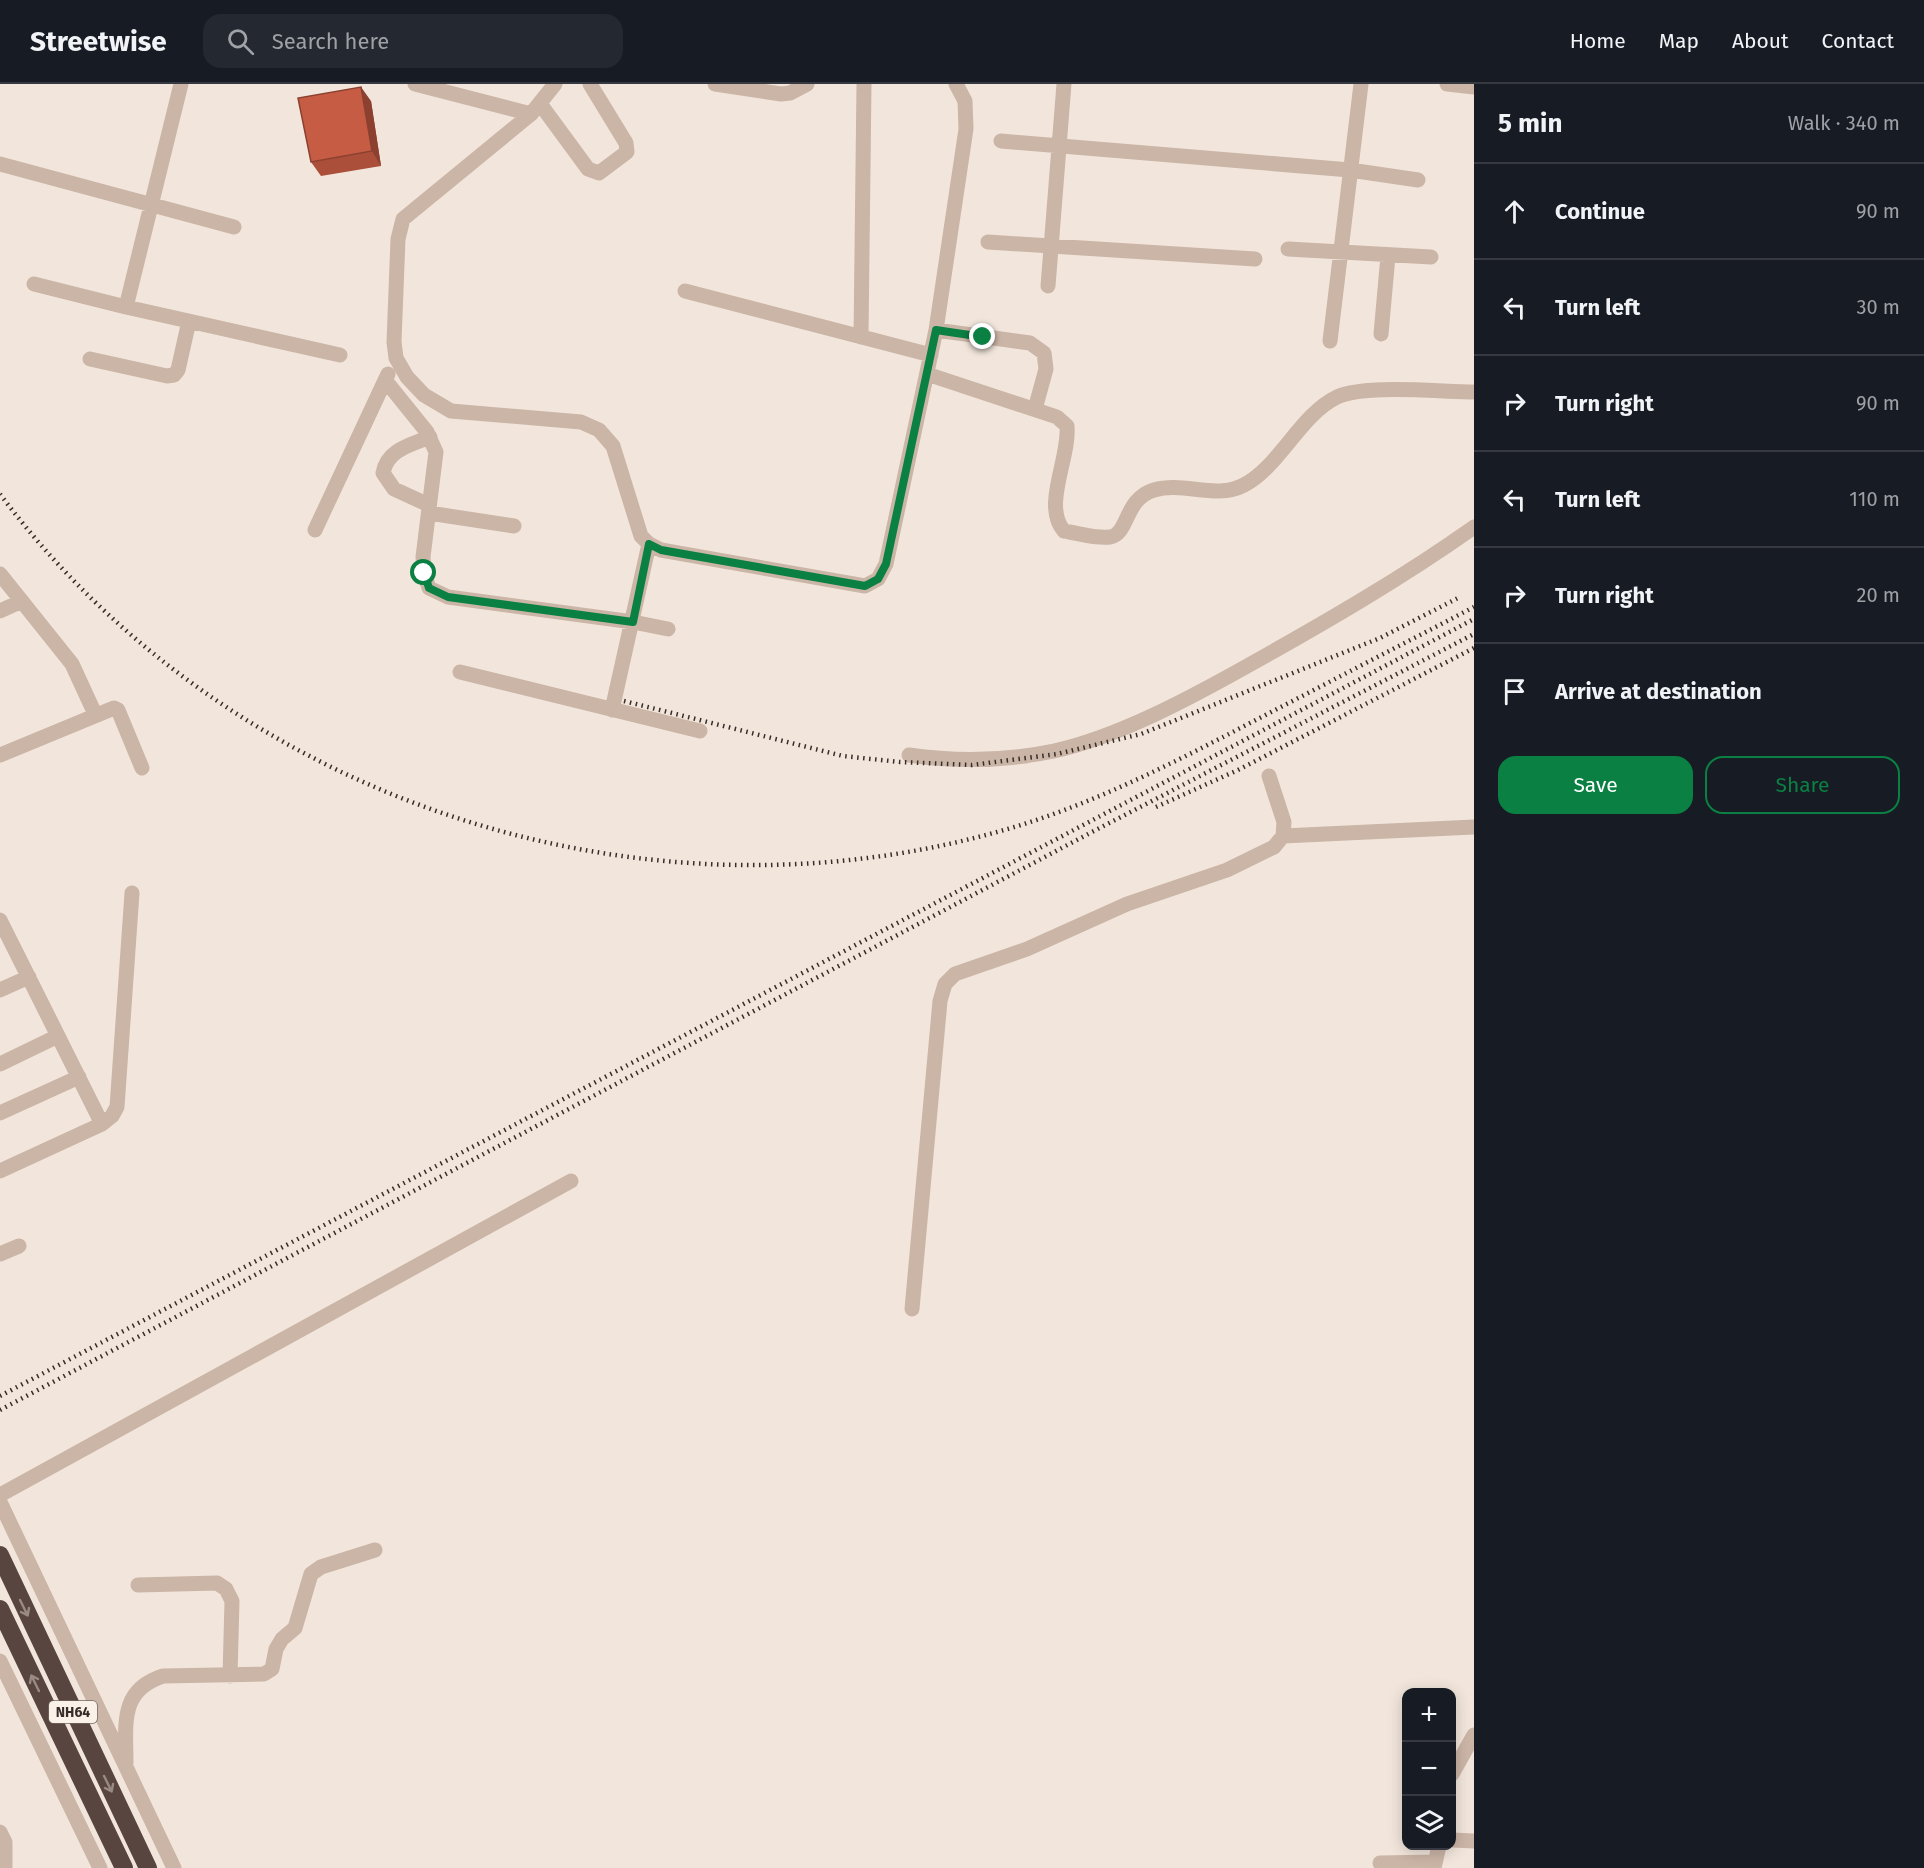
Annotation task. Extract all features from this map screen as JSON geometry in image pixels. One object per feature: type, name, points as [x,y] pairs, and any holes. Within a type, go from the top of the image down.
[{"type":"highway","name":"NH64","points":[[0,1555],[148,1868]]},
{"type":"highway","name":"NH64","points":[[0,1609],[124,1868]]},
{"type":"street","points":[[126,307],[181,84]]},
{"type":"street","points":[[415,84],[536,109],[588,169],[599,173],[622,159],[627,152],[626,143],[590,84]]},
{"type":"street","points":[[315,530],[396,357],[399,239],[403,219],[536,109],[555,84]]},
{"type":"street","points":[[715,84],[790,93],[807,84]]},
{"type":"street","points":[[861,337],[864,84]]},
{"type":"street","points":[[396,357],[407,376],[424,394],[451,411],[581,422],[599,430],[613,446],[641,536],[649,544],[661,550],[865,586],[878,579],[886,564],[936,330],[966,129],[965,101],[956,84]]},
{"type":"street","points":[[1048,286],[1064,84]]},
{"type":"street","points":[[1330,341],[1361,84]]},
{"type":"street","points":[[1447,84],[1474,87]]},
{"type":"street","points":[[1001,141],[1059,148],[1350,170],[1418,180]]},
{"type":"street","points":[[0,164],[234,227]]},
{"type":"street","points":[[988,242],[1052,244],[1255,259]]},
{"type":"street","points":[[1288,249],[1340,254],[1431,257]]},
{"type":"street","points":[[1381,334],[1388,256]]},
{"type":"street","points":[[34,284],[340,355]]},
{"type":"street","points":[[685,291],[931,355]]},
{"type":"street","points":[[90,359],[167,376],[174,375],[178,370],[189,321]]},
{"type":"street","points":[[936,330],[1030,343],[1044,353],[1046,369],[1035,409]]},
{"type":"street","points":[[927,374],[1057,417],[1067,426],[1068,441],[1054,508],[1057,522],[1064,531],[1110,537],[1119,533],[1137,498],[1151,491],[1166,487],[1223,493],[1245,484],[1313,415],[1337,397],[1361,391],[1474,392]]},
{"type":"street","points":[[386,380],[430,437],[436,452],[423,556],[424,573],[429,588],[448,597],[633,622],[668,629]]},
{"type":"street","points":[[430,437],[391,455],[385,461],[383,473],[394,489],[429,509],[514,526]]},
{"type":"street","points":[[909,755],[993,760],[1055,751],[1125,727],[1193,696],[1334,618],[1423,563],[1474,527]]},
{"type":"street","points":[[612,710],[649,544]]},
{"type":"street","points":[[0,574],[72,664],[95,714]]},
{"type":"street","points":[[0,611],[22,601]]},
{"type":"street","points":[[460,672],[700,731]]},
{"type":"street","points":[[0,755],[108,709],[118,711],[142,768]]},
{"type":"street","points":[[912,1310],[940,1001],[945,984],[955,974],[1027,949],[1127,904],[1242,863],[1274,847],[1283,836],[1284,822],[1269,776]]},
{"type":"street","points":[[1283,836],[1474,827]]},
{"type":"street","points":[[0,1171],[102,1124],[112,1116],[117,1107],[132,893]]},
{"type":"street","points":[[0,920],[102,1124]]},
{"type":"street","points":[[0,990],[29,977]]},
{"type":"street","points":[[0,1064],[58,1036]]},
{"type":"street","points":[[0,1113],[79,1077]]},
{"type":"street","points":[[0,1495],[571,1181]]},
{"type":"street","points":[[0,1254],[19,1246]]},
{"type":"street","points":[[0,1502],[174,1868]]},
{"type":"street","points":[[126,1769],[128,1707],[135,1693],[151,1680],[164,1676],[255,1676],[272,1669],[276,1649],[295,1628],[311,1574],[321,1567],[375,1550]]},
{"type":"street","points":[[138,1585],[217,1583],[226,1589],[232,1601],[230,1676]]},
{"type":"street","points":[[0,1661],[100,1868]]},
{"type":"street","points":[[1456,1767],[1474,1735]]},
{"type":"street","points":[[0,1832],[5,1842],[4,1868]]},
{"type":"street","points":[[1456,1840],[1474,1841]]},
{"type":"street","points":[[1380,1863],[1434,1865],[1438,1850]]},
{"type":"building","points":[[361,87],[372,151],[311,162],[298,98]]},
{"type":"railway","points":[[0,494],[93,600],[201,690],[321,762],[450,816],[586,850],[725,865],[865,858],[1004,830],[1037,820],[1100,796],[1163,767],[1474,607]]},
{"type":"railway","points":[[624,701],[843,756],[900,762],[972,765],[1057,754],[1141,734],[1380,638],[1458,598]]},
{"type":"railway","points":[[0,1396],[1474,619]]},
{"type":"railway","points":[[0,1410],[1092,832],[1474,634]]},
{"type":"railway","points":[[1156,807],[1238,770],[1474,648]]},
{"type":"route","points":[[424,573],[429,588],[448,597],[633,622],[649,544],[661,550],[865,586],[878,579],[886,564],[936,330],[983,337]]}]
